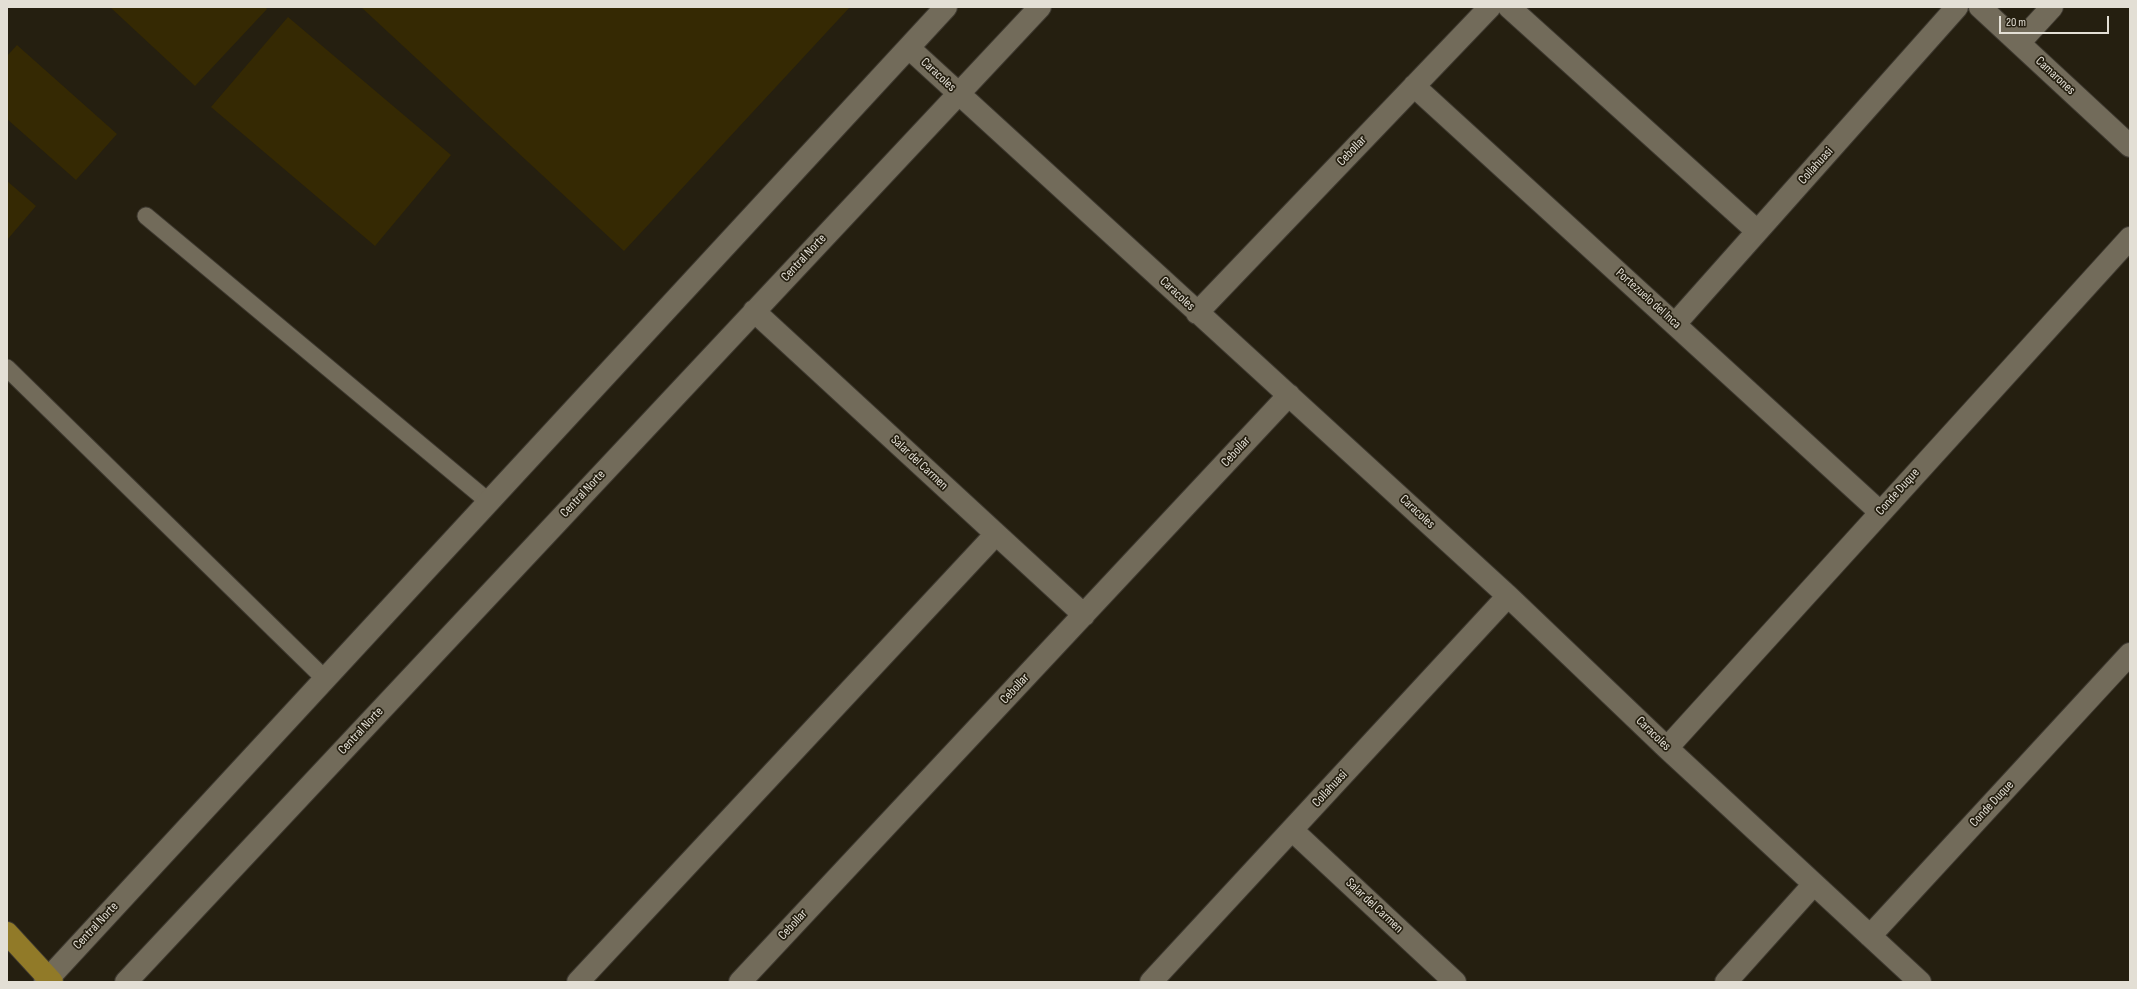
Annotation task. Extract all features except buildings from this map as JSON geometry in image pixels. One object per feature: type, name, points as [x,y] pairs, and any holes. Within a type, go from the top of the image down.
[{"type":"main road","points":[[7,933],[48,981]]},
{"type":"street","name":"Central Norte","points":[[48,981],[946,7]]},
{"type":"street","name":"Central Norte","points":[[126,982],[1040,7]]},
{"type":"street","name":"Cebollar","points":[[1197,313],[1490,7]]},
{"type":"street","points":[[1509,7],[1757,231]]},
{"type":"street","name":"Collahuasi","points":[[1675,324],[1956,7]]},
{"type":"street","name":"Camarones","points":[[1980,7],[2130,146]]},
{"type":"street","points":[[2019,43],[2052,7]]},
{"type":"street","name":"Caracoles","points":[[909,48],[1508,596],[1667,748],[1920,982]]},
{"type":"street","name":"Portezuelo del Inca","points":[[1414,86],[1880,512]]},
{"type":"street","name":"Conde Duque","points":[[1667,748],[2130,238]]},
{"type":"street","name":"Salar del Carmen","points":[[754,311],[1084,615]]},
{"type":"street","name":"Cebollar","points":[[740,982],[1289,395]]},
{"type":"street","points":[[578,982],[996,534]]},
{"type":"street","name":"Collahuasi","points":[[1151,982],[1508,596]]},
{"type":"street","name":"Conde Duque","points":[[1870,936],[2130,654]]},
{"type":"street","name":"Salar del Carmen","points":[[1292,830],[1455,982]]},
{"type":"street","points":[[1726,982],[1814,884]]},
{"type":"lane","points":[[146,216],[489,502]]},
{"type":"lane","points":[[7,368],[326,679]]},
{"type":"shaded area","points":[[110,7],[265,7],[267,9],[195,86]]},
{"type":"shaded area","points":[[361,7],[850,7],[624,251]]},
{"type":"shaded area","points":[[288,17],[451,155],[375,246],[211,107]]},
{"type":"shaded area","points":[[17,45],[117,134],[76,180],[7,119],[7,56]]},
{"type":"shaded area","points":[[7,181],[36,206],[7,240]]}]
